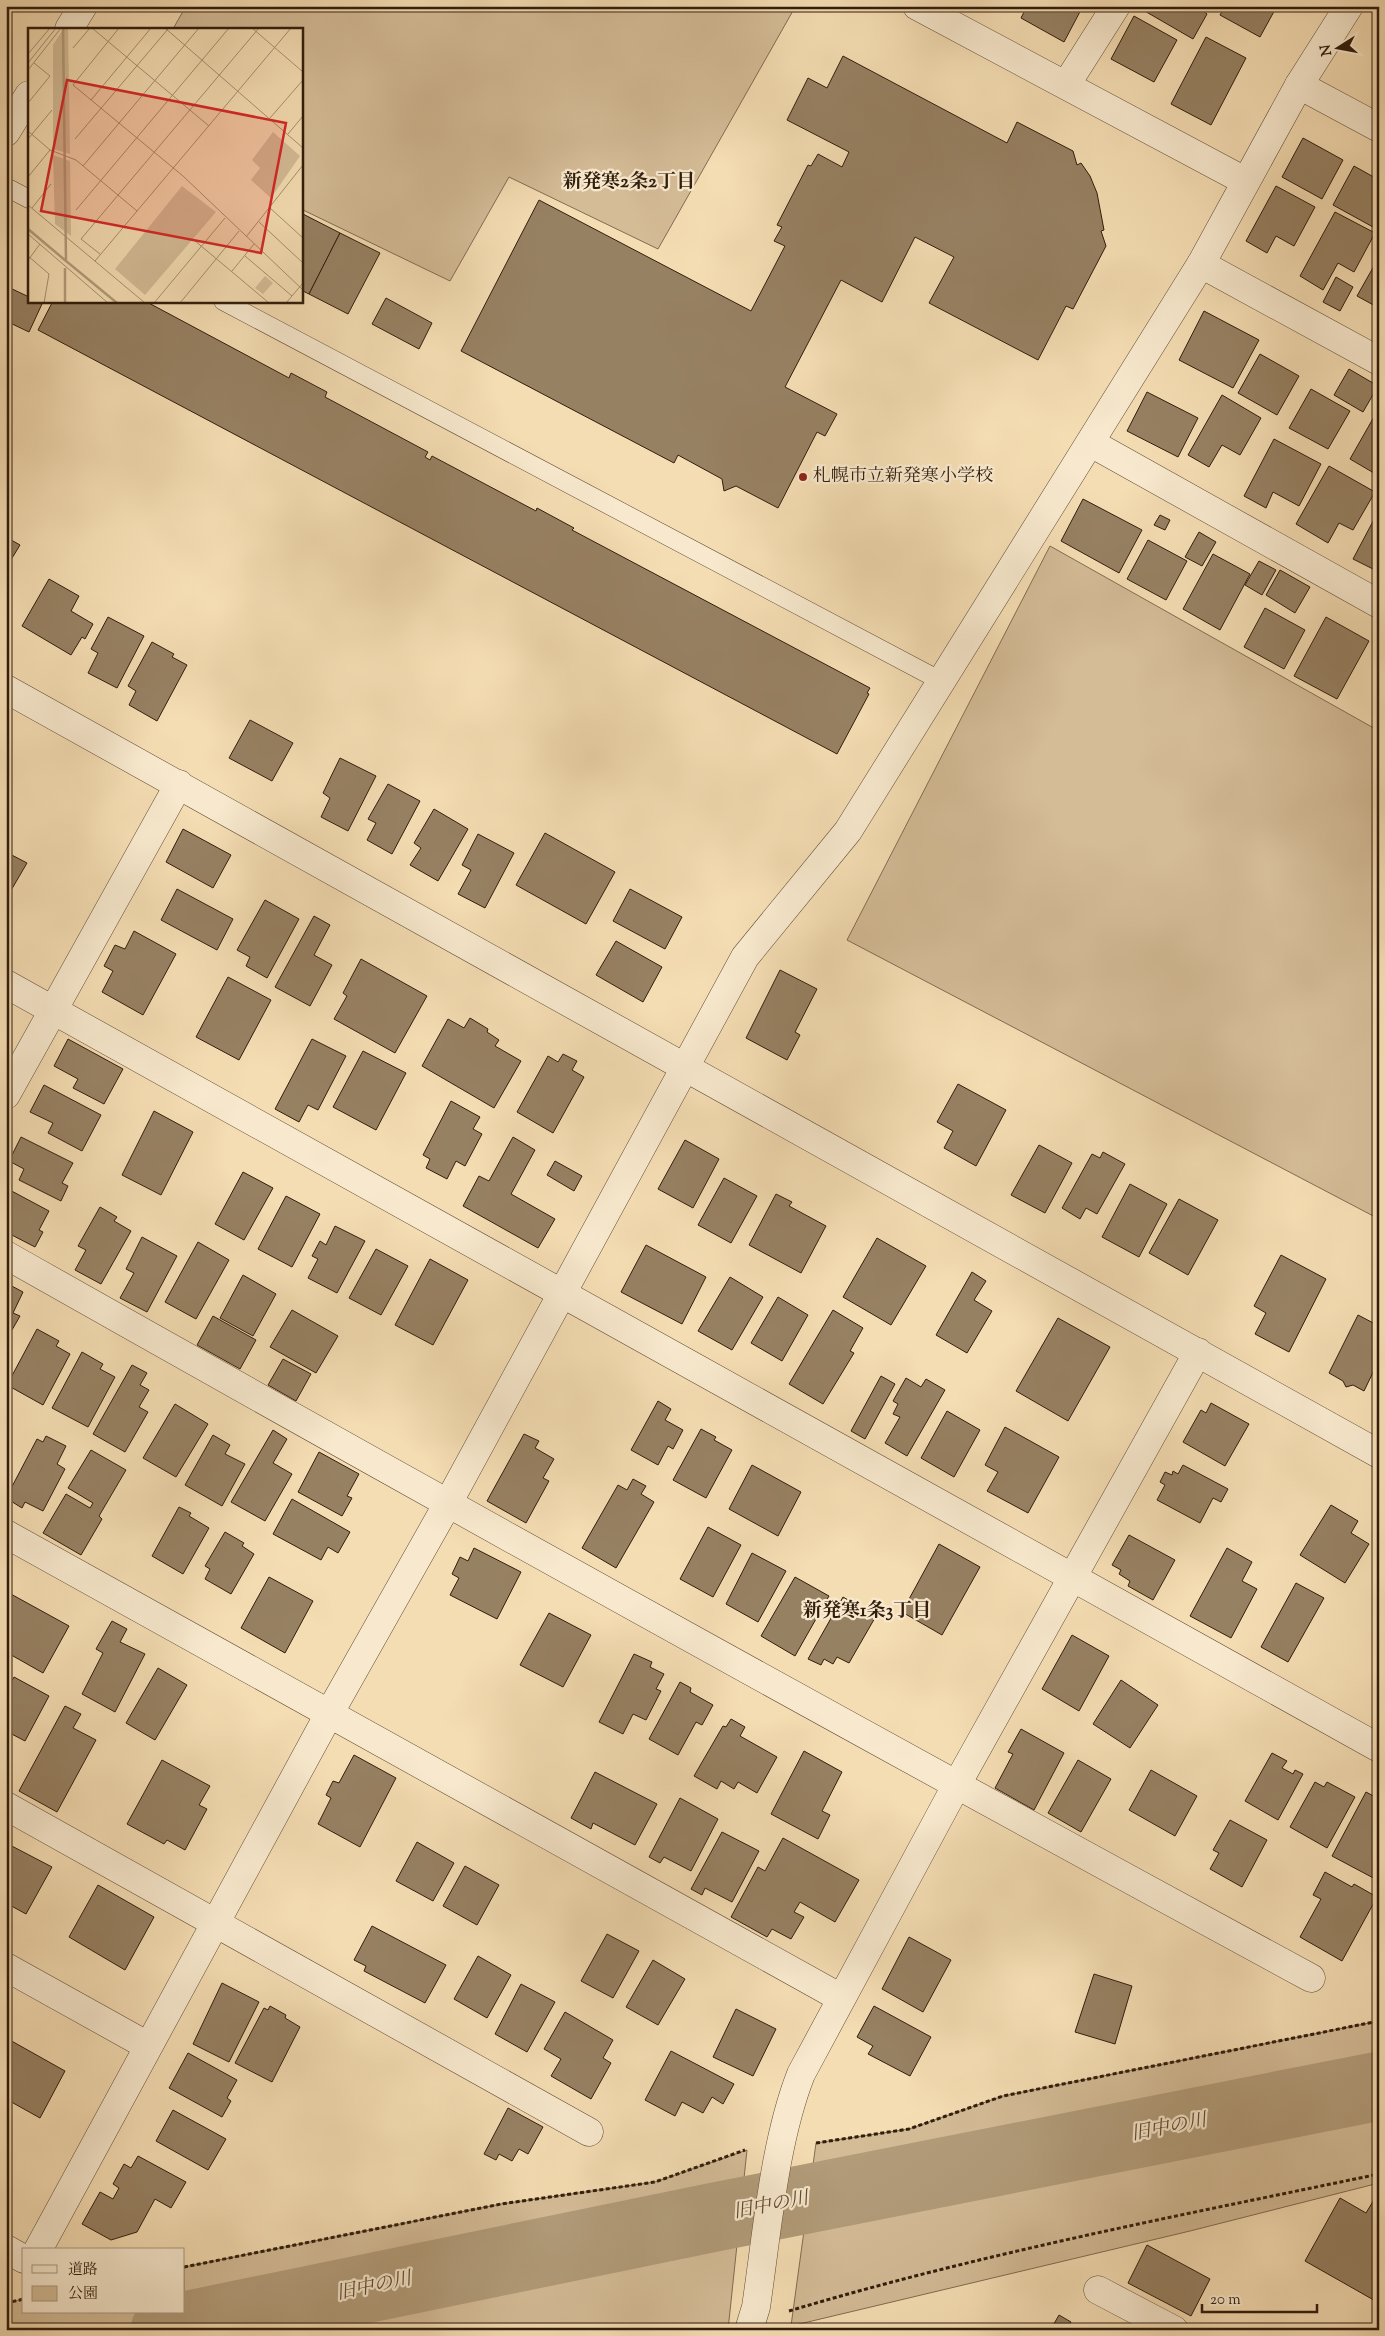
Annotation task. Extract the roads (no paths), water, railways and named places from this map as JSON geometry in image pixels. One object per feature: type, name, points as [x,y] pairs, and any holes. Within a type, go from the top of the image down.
[{"type":"street","points":[[71,28],[83,6]]},
{"type":"street","points":[[917,6],[1245,182]]},
{"type":"street","points":[[1066,85],[1116,6]]},
{"type":"street","points":[[39,2248],[329,1714],[447,1505],[686,1069],[745,957],[848,831],[1201,264],[1299,85],[1349,6]]},
{"type":"street","points":[[1299,85],[1379,128]]},
{"type":"street","points":[[6,132],[28,97]]},
{"type":"street","points":[[1201,264],[1379,361]]},
{"type":"street","points":[[1091,443],[1379,604]]},
{"type":"street","points":[[6,689],[1379,1454]]},
{"type":"street","points":[[6,1095],[179,784]]},
{"type":"street","points":[[6,984],[562,1294],[1074,1575],[1379,1748]]},
{"type":"street","points":[[6,1255],[447,1505],[956,1786],[1311,1978]]},
{"type":"street","points":[[752,2319],[791,2098],[801,2074],[840,1998],[956,1786],[1198,1352]]},
{"type":"street","points":[[6,1534],[840,1998]]},
{"type":"street","points":[[6,1806],[589,2132]]},
{"type":"street","points":[[6,1967],[148,2046]]},
{"type":"street","points":[[6,2249],[22,2258]]},
{"type":"street","points":[[1098,2290],[1174,2330]]},
{"type":"lane","points":[[6,187],[28,198]]},
{"type":"lane","points":[[225,302],[941,681]]},
{"type":"waterway","name":"旧中の川","points":[[165,2330],[715,2217],[1379,2086]]},
{"type":"place","name":"札幌市立新発寒小学校","points":[[803,477]]},
{"type":"district","name":"新発寒2条2丁目","points":[[629,182]]},
{"type":"district","name":"新発寒1条3丁目","points":[[867,1611]]}]
